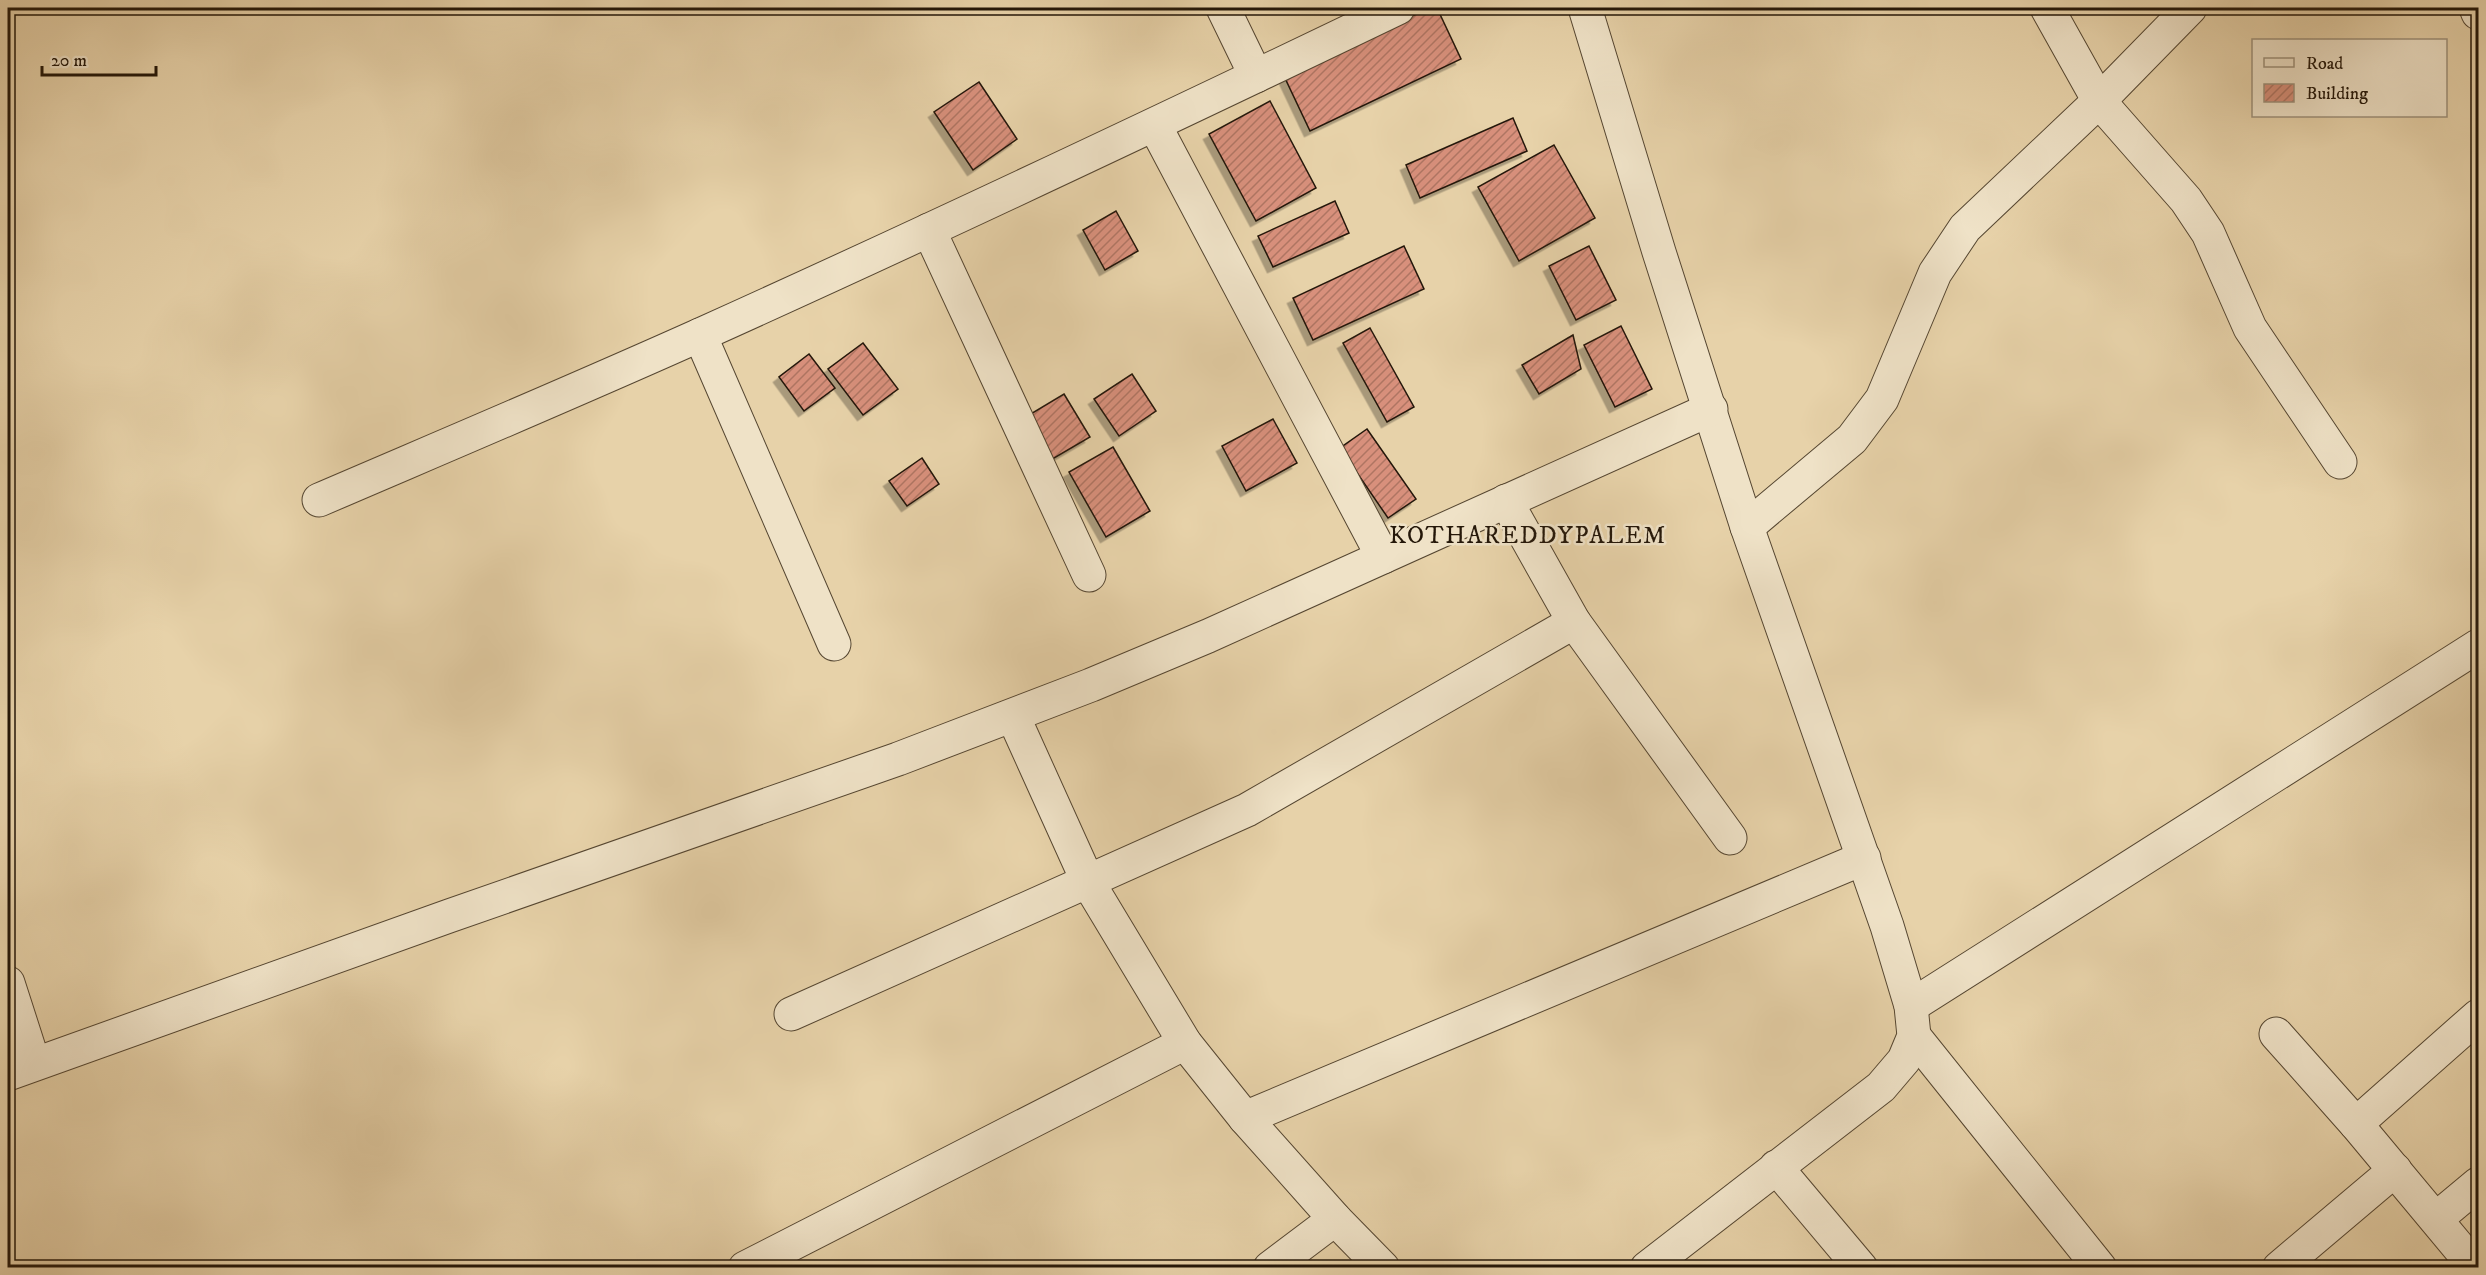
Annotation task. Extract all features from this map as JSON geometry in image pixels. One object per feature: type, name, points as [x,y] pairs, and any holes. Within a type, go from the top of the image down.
[{"type":"street","points":[[1223,8],[1257,75]]},
{"type":"street","points":[[319,500],[700,335],[1155,126],[1398,8]]},
{"type":"street","points":[[1584,8],[1747,527],[1887,926],[1913,1022],[2100,1268]]},
{"type":"street","points":[[2047,8],[2099,101],[2186,200],[2208,233],[2250,328],[2340,462]]},
{"type":"street","points":[[1747,527],[1852,439],[1882,399],[1935,273],[1965,228],[2099,101],[2190,8]]},
{"type":"street","points":[[2476,8],[2478,13]]},
{"type":"street","points":[[1155,126],[1383,557]]},
{"type":"street","points":[[929,230],[1089,575]]},
{"type":"street","points":[[700,335],[834,644]]},
{"type":"street","points":[[8,983],[21,1069],[898,759],[1013,716],[1176,649],[1711,409]]},
{"type":"street","points":[[1506,501],[1544,573],[1574,622],[1730,838]]},
{"type":"street","points":[[791,1014],[1247,810],[1574,622]]},
{"type":"street","points":[[1647,1268],[1881,1087],[1904,1060],[1913,1022],[2478,646]]},
{"type":"street","points":[[1013,716],[1088,882],[1185,1042],[1245,1118],[1335,1219],[1383,1268]]},
{"type":"street","points":[[1245,1118],[1864,858]]},
{"type":"street","points":[[2356,1124],[2478,1016]]},
{"type":"street","points":[[2276,1034],[2356,1124],[2475,1268]]},
{"type":"street","points":[[745,1268],[1185,1042]]},
{"type":"street","points":[[1776,1167],[1861,1268]]},
{"type":"street","points":[[2279,1268],[2395,1170]]},
{"type":"street","points":[[2436,1219],[2478,1184]]},
{"type":"street","points":[[1270,1268],[1335,1219]]},
{"type":"building","points":[[1429,8],[1437,8],[1461,59],[1310,131],[1284,76]]},
{"type":"building","points":[[979,82],[1017,139],[973,170],[934,112]]},
{"type":"building","points":[[1270,101],[1316,188],[1256,221],[1209,134]]},
{"type":"building","points":[[1513,118],[1527,151],[1420,198],[1406,165]]},
{"type":"building","points":[[1554,145],[1595,218],[1519,261],[1478,187]]},
{"type":"building","points":[[1335,201],[1349,233],[1273,267],[1258,236]]},
{"type":"building","points":[[1116,211],[1138,251],[1105,270],[1083,230]]},
{"type":"building","points":[[1404,246],[1424,289],[1313,340],[1293,298]]},
{"type":"building","points":[[1589,246],[1616,300],[1576,320],[1549,266]]},
{"type":"building","points":[[1621,326],[1652,389],[1615,407],[1584,345]]},
{"type":"building","points":[[1370,328],[1414,407],[1387,422],[1343,343]]},
{"type":"building","points":[[1573,335],[1581,369],[1539,394],[1522,365]]},
{"type":"building","points":[[863,343],[898,389],[863,415],[828,369]]},
{"type":"building","points":[[809,354],[835,388],[804,411],[779,377]]},
{"type":"building","points":[[1132,374],[1156,411],[1119,436],[1094,399]]},
{"type":"building","points":[[1064,394],[1090,437],[1049,461],[1024,418]]},
{"type":"building","points":[[1273,419],[1297,463],[1246,491],[1222,446]]},
{"type":"building","points":[[1367,429],[1416,499],[1388,518],[1340,448]]},
{"type":"building","points":[[1113,447],[1150,511],[1106,537],[1069,472]]},
{"type":"building","points":[[922,458],[939,484],[907,506],[889,481]]},
{"type":"district","name":"KOTHAREDDYPALEM","points":[[1528,535]]}]
